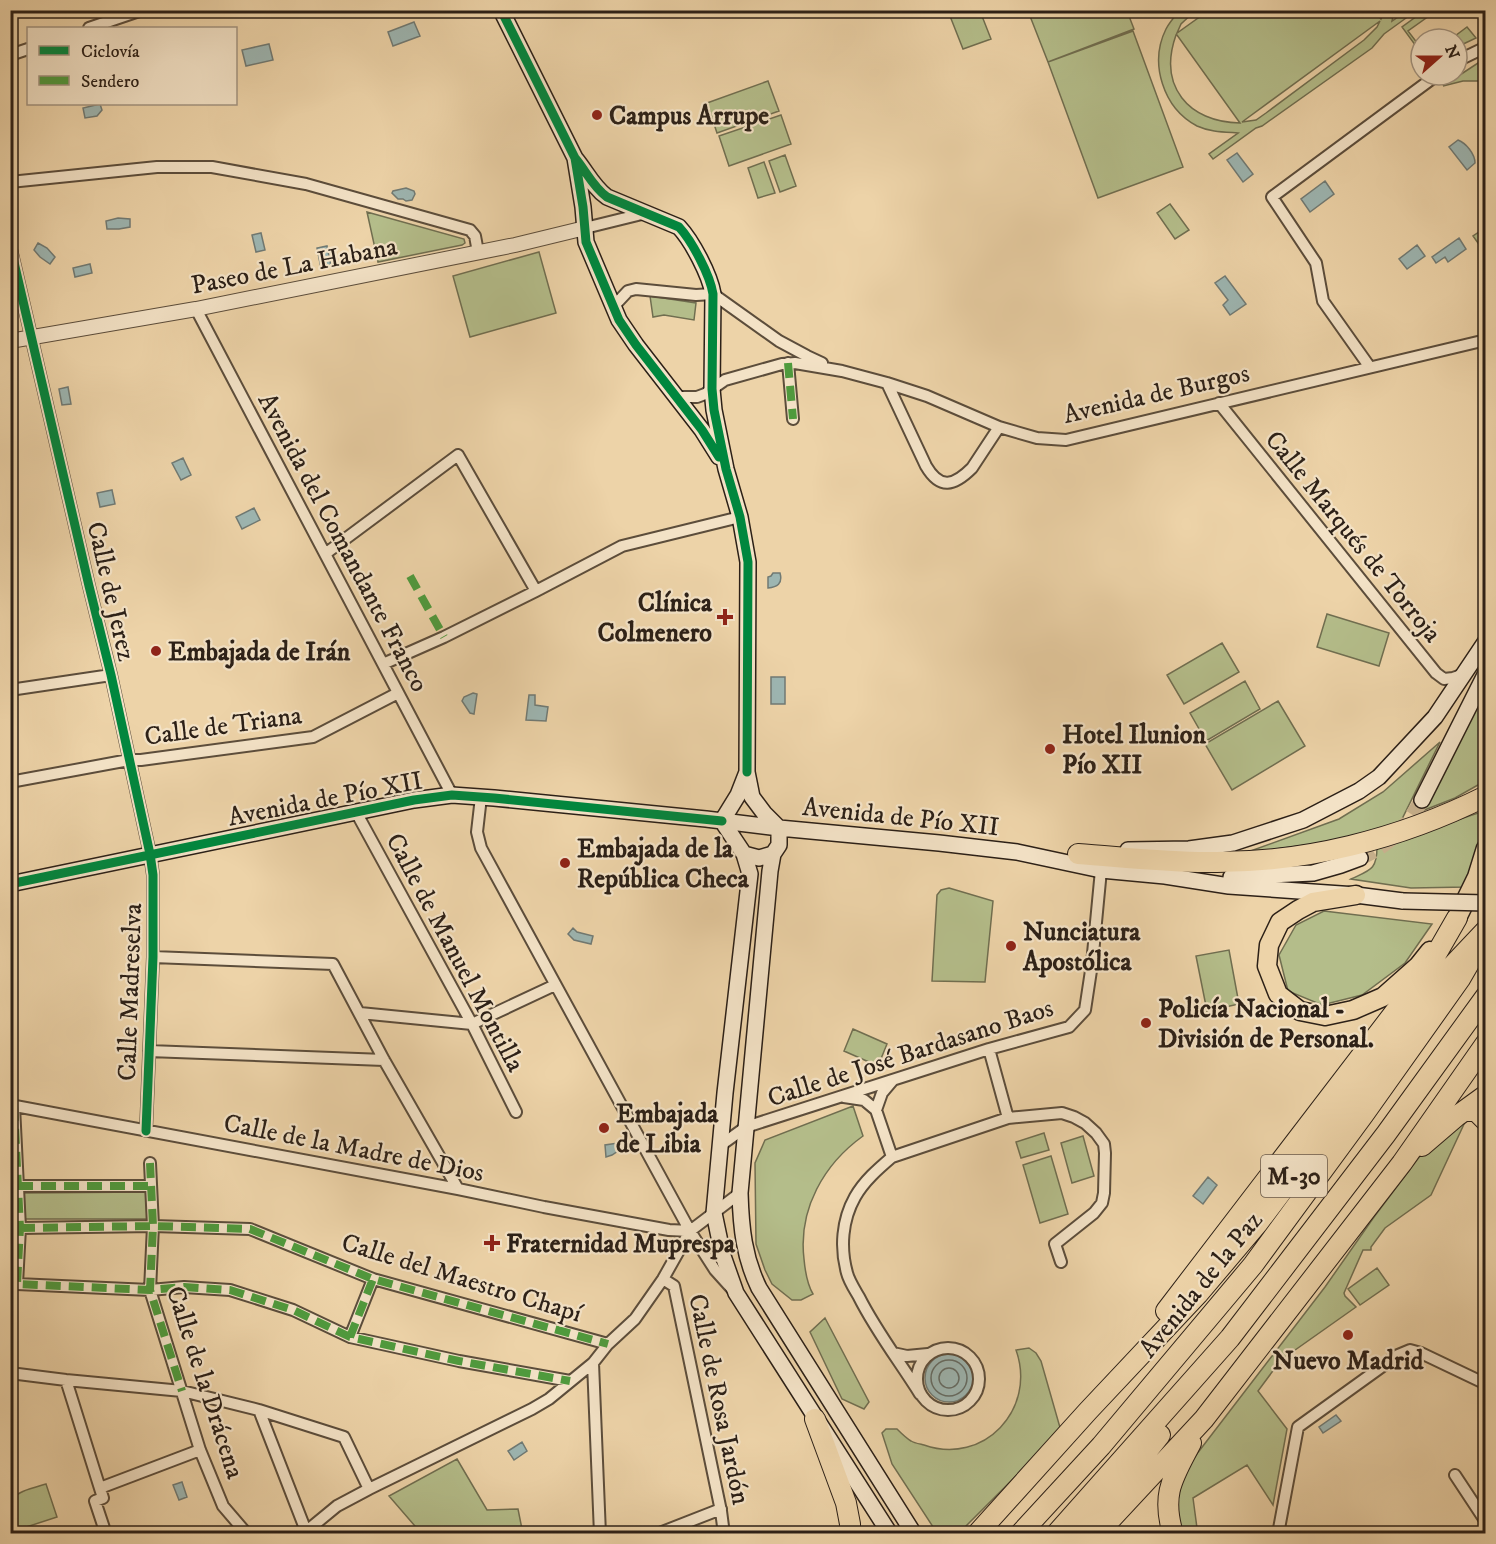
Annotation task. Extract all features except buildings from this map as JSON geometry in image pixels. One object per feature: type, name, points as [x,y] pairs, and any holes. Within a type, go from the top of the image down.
[{"type":"highway","points":[[1078,854],[1206,862],[1285,857],[1327,851],[1413,828],[1485,796]]},
{"type":"highway","points":[[1088,1411],[1401,1004],[1434,958],[1457,918]]},
{"type":"highway","name":"M-30","points":[[977,1533],[1198,1294],[1258,1223],[1451,967],[1485,930]]},
{"type":"highway","name":"Avenida de la Paz","points":[[1020,1533],[1101,1446],[1252,1265],[1371,1105],[1460,979],[1485,937]]},
{"type":"highway","name":"M-30","points":[[1081,1533],[1181,1410],[1230,1338],[1386,1134],[1485,996]]},
{"type":"highway","points":[[1097,1533],[1204,1419],[1402,1163],[1485,1042]]},
{"type":"highway","points":[[1402,1163],[1485,1095]]},
{"type":"highway","points":[[1465,1111],[1476,1110],[1485,1121]]},
{"type":"highway","name":"M-30","points":[[1056,1533],[1230,1338]]},
{"type":"highway","points":[[815,1419],[846,1503],[850,1533]]},
{"type":"highway","points":[[1173,1533],[1167,1501],[1170,1484],[1204,1419]]},
{"type":"main road","points":[[501,10],[574,158],[595,186],[613,200],[673,224],[683,231],[710,280],[713,294],[712,389],[714,410],[726,470],[740,517],[748,562],[745,796],[722,821],[744,854],[750,874],[726,1082],[714,1213],[723,1256],[736,1293],[890,1533]]},
{"type":"main road","points":[[574,158],[584,207],[586,242],[613,307],[628,334],[702,430],[726,470]]},
{"type":"main road","name":"Avenida de Pío XII","points":[[10,884],[414,800],[452,795],[1017,852],[1078,854],[1119,850],[1189,849],[1233,843],[1303,820],[1359,791],[1379,777],[1435,717],[1485,641]]},
{"type":"main road","points":[[1422,800],[1485,673]]},
{"type":"main road","name":"Avenida de Pío XII","points":[[745,796],[779,828],[779,845],[773,854],[770,871],[740,1193],[746,1252],[759,1288],[914,1533]]},
{"type":"main road","points":[[1356,895],[1313,902],[1299,910],[1281,922],[1269,945],[1267,966],[1278,994],[1299,1011],[1325,1016],[1353,1010],[1383,997],[1418,966],[1457,918],[1477,877],[1485,848]]},
{"type":"main road","name":"Avenida de Pío XII","points":[[1017,852],[1101,870],[1165,876],[1229,886],[1356,895],[1403,901],[1485,903]]},
{"type":"main road","points":[[744,854],[759,858],[773,854]]},
{"type":"main road","name":"Avenida de Pío XII","points":[[1165,876],[1245,877],[1313,873],[1360,858]]},
{"type":"street","points":[[92,27],[142,10]]},
{"type":"street","points":[[1469,55],[1485,47]]},
{"type":"street","points":[[10,55],[27,49]]},
{"type":"street","points":[[1369,366],[1323,301],[1316,263],[1272,197],[1421,87]]},
{"type":"street","points":[[10,182],[157,167],[212,167],[306,184],[470,230],[475,236],[478,252]]},
{"type":"street","points":[[585,228],[646,213]]},
{"type":"street","name":"Paseo de La Habana","points":[[10,341],[196,309],[585,228]]},
{"type":"street","name":"Calle de Jerez","points":[[10,245],[111,675],[150,854]]},
{"type":"street","points":[[613,307],[628,291],[636,289],[696,295],[713,294],[779,342],[842,371]]},
{"type":"street","name":"Avenida del Comandante Franco","points":[[196,309],[452,795]]},
{"type":"street","name":"Avenida de Burgos","points":[[842,371],[887,382],[927,396],[999,427],[1037,438],[1066,440],[1485,340]]},
{"type":"street","points":[[676,397],[697,397],[729,379],[788,363],[842,371]]},
{"type":"street","points":[[788,363],[793,419]]},
{"type":"street","points":[[887,382],[926,466],[939,482],[959,480],[967,473],[999,427]]},
{"type":"street","name":"Calle Marqués de Torroja","points":[[1219,403],[1436,673],[1444,679],[1464,674]]},
{"type":"street","points":[[325,554],[458,455],[536,591]]},
{"type":"street","points":[[383,664],[444,637],[622,546],[740,517]]},
{"type":"street","points":[[10,690],[111,675]]},
{"type":"street","name":"Calle de Triana","points":[[10,782],[129,760],[313,737],[398,693]]},
{"type":"street","points":[[481,797],[477,832],[482,848],[690,1231],[715,1270],[736,1293]]},
{"type":"street","name":"Calle de Manuel Montilla","points":[[357,812],[472,1024],[516,1112]]},
{"type":"street","name":"Calle Madreselva","points":[[146,1131],[153,957],[153,874],[150,854]]},
{"type":"street","name":"Calle de José Bardasano Baos","points":[[720,1145],[746,1127],[989,1049],[1069,1027],[1085,1010],[1101,870]]},
{"type":"street","points":[[153,957],[333,964],[384,1060],[458,1189]]},
{"type":"street","points":[[360,1013],[472,1024],[555,985]]},
{"type":"street","points":[[989,1049],[1008,1118]]},
{"type":"street","points":[[149,1051],[384,1060]]},
{"type":"street","points":[[876,1110],[882,1093],[893,1079]]},
{"type":"street","points":[[840,1097],[864,1100],[876,1110],[892,1157]]},
{"type":"street","points":[[12,1105],[20,1228],[15,1260],[17,1284],[150,1290],[184,1287],[230,1290],[293,1310],[350,1337],[459,1361],[570,1381]]},
{"type":"street","name":"Calle de la Madre de Dios","points":[[12,1105],[544,1207],[669,1230],[690,1231]]},
{"type":"street","points":[[920,1394],[917,1373],[928,1354],[937,1349],[958,1349],[967,1354],[974,1361],[980,1381],[978,1391],[964,1407],[945,1411],[926,1402],[920,1394],[864,1308],[847,1275],[843,1256],[843,1236],[848,1212],[863,1186],[892,1157],[1008,1118],[1062,1113],[1085,1123],[1104,1144],[1104,1180],[1101,1203],[1094,1213],[1055,1244],[1061,1262]]},
{"type":"street","name":"Calle de la Drácena","points":[[150,1163],[153,1226],[150,1290],[200,1450],[223,1506],[248,1533]]},
{"type":"street","points":[[18,1186],[151,1186]]},
{"type":"street","points":[[259,1410],[305,1532],[337,1506],[549,1399],[593,1363],[608,1344],[636,1319],[663,1279],[690,1231],[740,1193]]},
{"type":"street","name":"Calle del Maestro Chapí","points":[[20,1228],[153,1226],[250,1229],[373,1279],[608,1344]]},
{"type":"street","points":[[350,1337],[373,1279]]},
{"type":"street","name":"Calle de Rosa Jardón","points":[[663,1279],[674,1286],[721,1509],[724,1533]]},
{"type":"street","points":[[1278,1533],[1298,1427],[1398,1354],[1410,1350],[1421,1353],[1485,1384]]},
{"type":"street","points":[[893,1353],[907,1356],[928,1354]]},
{"type":"street","points":[[593,1363],[600,1533]]},
{"type":"street","points":[[10,1373],[182,1391],[259,1410],[344,1437],[369,1489]]},
{"type":"street","points":[[66,1380],[103,1498],[95,1501],[106,1533]]},
{"type":"street","points":[[100,1488],[200,1450]]},
{"type":"street","points":[[1455,1475],[1485,1522]]},
{"type":"street","points":[[657,1533],[721,1509]]},
{"type":"green space","points":[[1180,10],[1195,11],[1181,24],[1177,33],[1208,11],[1375,11],[1381,19],[1385,11],[1394,11],[1392,21],[1407,11],[1413,13],[1384,34],[1372,48],[1213,159],[1209,154],[1238,133],[1212,131],[1197,126],[1175,108],[1162,84],[1159,70],[1161,42],[1167,27]],"holes":[[[1380,21],[1364,40],[1266,113],[1256,120],[1242,122]],[[1177,35],[1240,123],[1206,116],[1192,108],[1182,98],[1171,70],[1171,53]]]},
{"type":"green space","points":[[948,11],[980,11],[991,39],[963,49]]},
{"type":"green space","points":[[1028,11],[1127,11],[1134,29],[1048,62]]},
{"type":"green space","points":[[1424,11],[1436,11],[1414,27],[1409,27],[1409,37],[1402,27]]},
{"type":"green space","points":[[1469,29],[1476,38],[1469,41]]},
{"type":"green space","points":[[1133,31],[1183,167],[1098,198],[1048,62]]},
{"type":"green space","points":[[1485,61],[1485,81],[1469,81],[1469,69]]},
{"type":"green space","points":[[768,81],[779,111],[717,133],[707,103]]},
{"type":"green space","points":[[781,115],[791,144],[729,166],[719,136]]},
{"type":"green space","points":[[785,155],[796,186],[780,192],[769,161]]},
{"type":"green space","points":[[764,162],[775,193],[758,198],[748,168]]},
{"type":"green space","points":[[1170,204],[1189,230],[1175,239],[1157,213]]},
{"type":"green space","points":[[367,212],[464,239],[465,243],[378,262]]},
{"type":"green space","points":[[1485,228],[1485,253],[1473,236]]},
{"type":"green space","points":[[539,252],[556,313],[470,337],[453,276]]},
{"type":"green space","points":[[650,296],[696,303],[694,320],[664,315],[653,317]]},
{"type":"green space","points":[[1327,614],[1389,633],[1379,666],[1317,647]]},
{"type":"green space","points":[[1222,643],[1239,672],[1184,704],[1167,675]]},
{"type":"green space","points":[[1245,681],[1260,709],[1206,741],[1190,713]]},
{"type":"green space","points":[[1484,689],[1485,781],[1455,798],[1422,811]]},
{"type":"green space","points":[[1278,701],[1305,746],[1232,790],[1205,744]]},
{"type":"green space","points":[[1440,742],[1400,823],[1337,841],[1245,853],[1339,819],[1383,792]]},
{"type":"green space","points":[[1484,811],[1478,851],[1467,887],[1411,888],[1351,879],[1374,865],[1377,847]]},
{"type":"green space","points":[[949,888],[993,901],[985,982],[932,981],[937,895],[941,890]]},
{"type":"green space","points":[[1324,911],[1432,924],[1405,963],[1362,995],[1322,1005],[1288,991],[1279,955],[1296,925]]},
{"type":"green space","points":[[1229,950],[1239,1004],[1207,1011],[1196,956]]},
{"type":"green space","points":[[853,1029],[887,1044],[878,1066],[844,1051]]},
{"type":"green space","points":[[853,1106],[863,1136],[836,1160],[817,1189],[810,1205],[803,1241],[806,1272],[813,1294],[801,1300],[792,1300],[772,1284],[756,1244],[755,1163],[765,1140]]},
{"type":"green space","points":[[1465,1122],[1431,1195],[1385,1228],[1371,1250],[1363,1250],[1344,1293],[1356,1307],[1281,1360],[1258,1391],[1287,1429],[1273,1505],[1247,1465],[1193,1498],[1197,1528],[1201,1533],[1183,1534],[1178,1514],[1179,1495],[1184,1477],[1193,1459],[1325,1287],[1420,1156],[1446,1130]]},
{"type":"green space","points":[[1044,1133],[1049,1150],[1021,1158],[1016,1142]]},
{"type":"green space","points":[[1083,1136],[1094,1176],[1072,1183],[1061,1143]]},
{"type":"green space","points":[[1051,1156],[1068,1214],[1040,1223],[1023,1165]]},
{"type":"green space","points":[[146,1192],[147,1219],[25,1219],[24,1193]]},
{"type":"green space","points":[[1377,1268],[1389,1285],[1360,1305],[1348,1289]]},
{"type":"green space","points":[[825,1318],[869,1402],[864,1409],[842,1399],[810,1332]]},
{"type":"green space","points":[[1029,1348],[1041,1361],[1061,1431],[958,1534],[937,1533],[892,1464],[882,1433],[886,1429],[897,1429],[914,1442],[946,1449],[967,1447],[985,1440],[1000,1428],[1012,1412],[1019,1393],[1021,1372],[1016,1350]]},
{"type":"green space","points":[[457,1459],[487,1510],[518,1509],[522,1529],[501,1534],[421,1533],[389,1496]]},
{"type":"green space","points":[[46,1484],[57,1517],[11,1532],[11,1510],[14,1498],[18,1494]]},
{"type":"water","points":[[414,22],[420,36],[393,46],[388,32]]},
{"type":"water","points":[[269,44],[273,60],[246,66],[242,50]]},
{"type":"water","points":[[100,105],[102,110],[97,116],[85,118],[83,108]]},
{"type":"water","points":[[1458,140],[1470,149],[1475,160],[1475,163],[1467,170],[1449,147]]},
{"type":"water","points":[[1237,153],[1253,174],[1243,182],[1227,160]]},
{"type":"water","points":[[1325,181],[1334,194],[1310,212],[1301,199]]},
{"type":"water","points":[[406,188],[414,191],[412,200],[398,199],[392,193],[393,191]]},
{"type":"water","points":[[118,218],[130,219],[130,227],[107,229],[106,221]]},
{"type":"water","points":[[261,233],[265,250],[256,252],[252,235]]},
{"type":"water","points":[[1459,238],[1466,249],[1448,262],[1445,257],[1436,263],[1432,257]]},
{"type":"water","points":[[38,243],[47,248],[55,257],[50,264],[34,250]]},
{"type":"water","points":[[1417,245],[1425,256],[1407,269],[1399,259]]},
{"type":"water","points":[[327,246],[331,266],[321,268],[317,248]]},
{"type":"water","points":[[90,264],[92,273],[75,277],[73,268]]},
{"type":"water","points":[[1225,276],[1246,304],[1230,315],[1223,305],[1228,300],[1215,283]]},
{"type":"water","points":[[68,387],[71,404],[62,405],[59,389]]},
{"type":"water","points":[[183,458],[191,475],[181,480],[172,463]]},
{"type":"water","points":[[112,490],[115,504],[100,507],[97,493]]},
{"type":"water","points":[[254,508],[260,520],[242,529],[236,517]]},
{"type":"water","points":[[773,573],[780,573],[780,582],[777,586],[768,588],[768,577]]},
{"type":"water","points":[[771,677],[785,677],[785,704],[771,704]]},
{"type":"water","points":[[473,693],[477,694],[474,714],[470,713],[462,701],[464,697]]},
{"type":"water","points":[[529,695],[535,695],[535,705],[548,707],[546,721],[526,720]]},
{"type":"water","points":[[573,928],[577,932],[593,936],[591,944],[574,940],[568,934]]},
{"type":"water","points":[[618,1143],[621,1149],[606,1157],[605,1145]]},
{"type":"water","points":[[1208,1177],[1217,1185],[1203,1204],[1193,1196]]},
{"type":"water","points":[[944,1354],[954,1354],[966,1361],[973,1373],[973,1383],[966,1395],[954,1402],[944,1402],[929,1391],[925,1383],[925,1373],[936,1358]]},
{"type":"water","points":[[1336,1415],[1341,1421],[1323,1433],[1319,1427]]},
{"type":"water","points":[[522,1442],[527,1451],[514,1460],[508,1451]]},
{"type":"water","points":[[182,1482],[187,1497],[179,1500],[173,1485]]},
{"type":"tunnel","points":[[1360,858],[1381,847],[1396,835],[1422,800]]},
{"type":"marked path","points":[[788,363],[793,419]]},
{"type":"marked path","points":[[410,576],[444,637]]},
{"type":"marked path","points":[[14,1106],[20,1228],[17,1284],[150,1290],[184,1287],[230,1290],[293,1310],[350,1337],[459,1361],[570,1381]]},
{"type":"marked path","points":[[150,1163],[153,1226],[150,1290],[182,1391]]},
{"type":"marked path","points":[[18,1186],[151,1186]]},
{"type":"marked path","points":[[20,1228],[153,1226],[250,1229],[373,1279],[608,1344]]},
{"type":"marked path","points":[[350,1337],[373,1279]]},
{"type":"cycle path","points":[[501,10],[575,158],[586,242],[619,320],[702,430],[719,457]]},
{"type":"cycle path","points":[[575,158],[594,184],[607,197],[679,227],[700,259],[711,286],[713,294],[712,389],[714,410],[726,469],[740,517],[748,562],[747,772]]},
{"type":"cycle path","points":[[10,245],[111,675],[150,854],[153,875],[153,957],[146,1131]]},
{"type":"cycle path","points":[[10,884],[414,800],[452,795],[722,821]]},
{"type":"place","name":"Campus Arrupe","points":[[597,115]]},
{"type":"place","name":"Clínica Colmenero","points":[[725,617]]},
{"type":"place","name":"Embajada de Irán","points":[[156,651]]},
{"type":"place","name":"Hotel Ilunion Pío XII","points":[[1050,749]]},
{"type":"place","name":"Embajada de la República Checa","points":[[565,863]]},
{"type":"place","name":"Nunciatura Apostólica","points":[[1011,946]]},
{"type":"place","name":"Policía Nacional - División de Personal.","points":[[1146,1023]]},
{"type":"place","name":"Embajada de Libia","points":[[604,1128]]},
{"type":"place","name":"Fraternidad Muprespa","points":[[492,1243]]},
{"type":"place","name":"Nuevo Madrid","points":[[1348,1335]]}]
